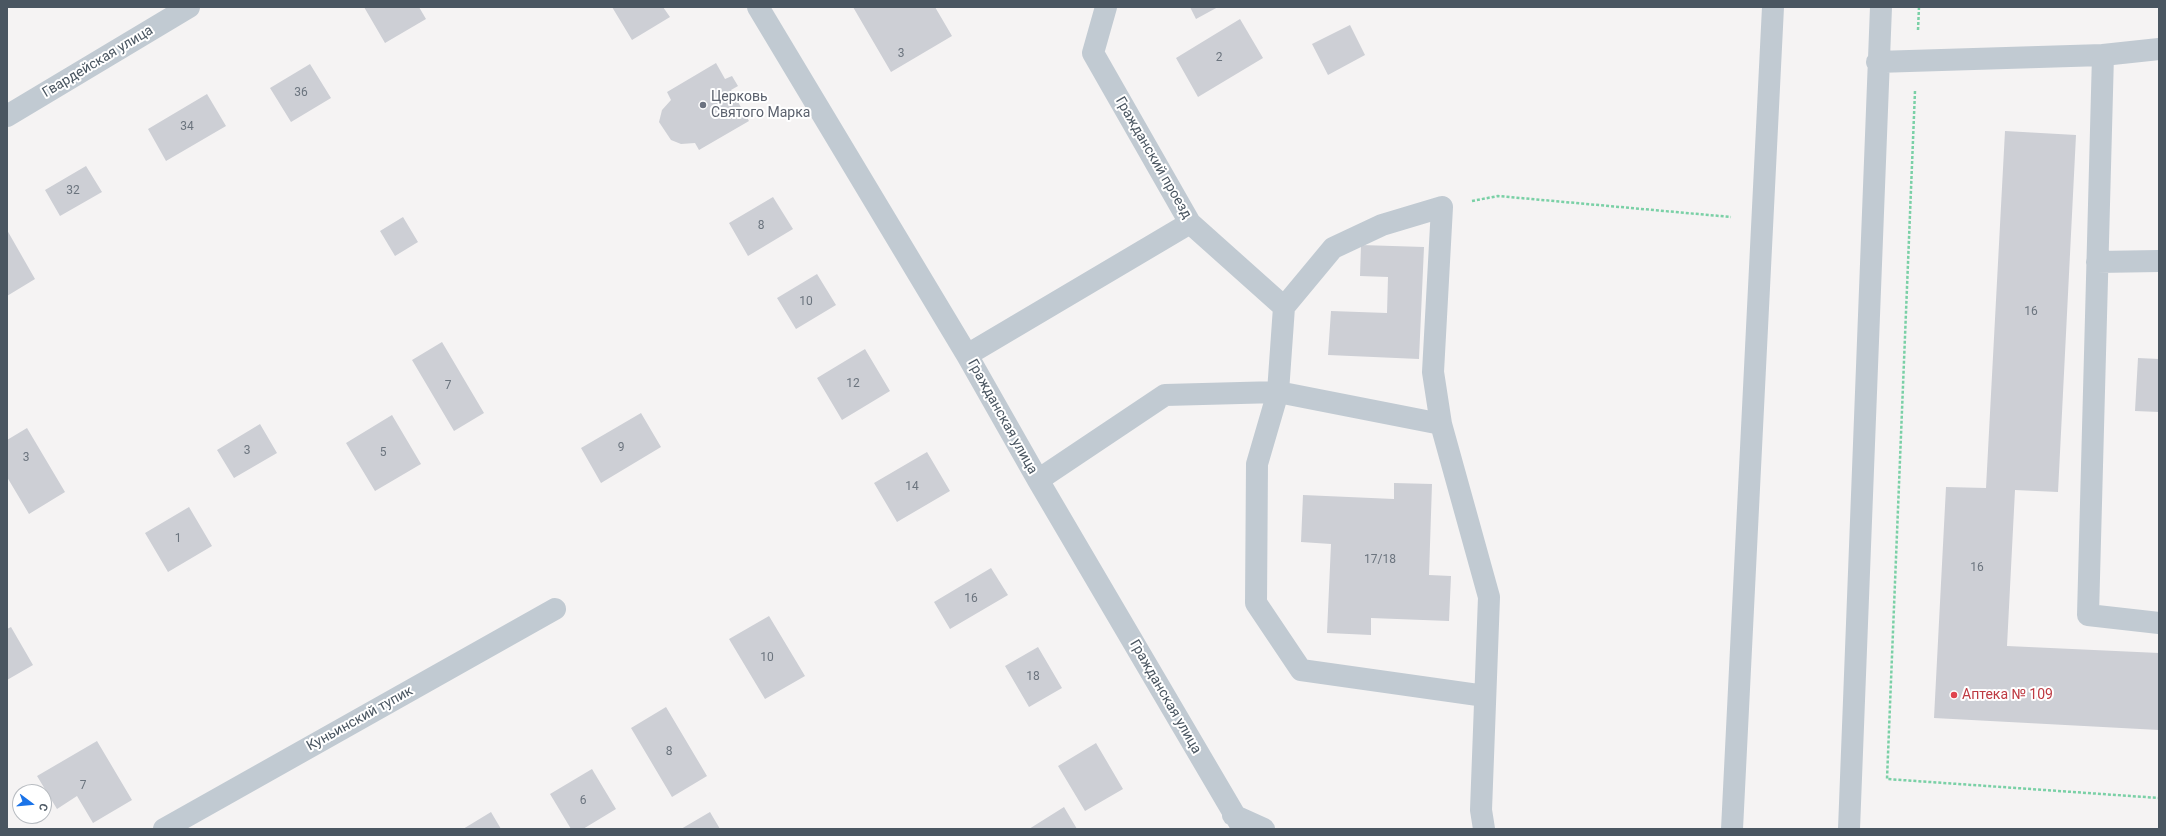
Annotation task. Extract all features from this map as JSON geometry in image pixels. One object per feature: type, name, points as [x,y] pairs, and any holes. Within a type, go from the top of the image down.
[{"type":"street","name":"Гвардейская улица","points":[[7,116],[189,7]]},
{"type":"street","name":"Гражданская улица","points":[[758,7],[967,355],[1038,480],[1238,822]]},
{"type":"street","name":"Гражданский проезд","points":[[1106,7],[1093,53],[1190,223],[1284,308]]},
{"type":"street","points":[[1732,829],[1773,7]]},
{"type":"street","points":[[1849,829],[1877,62],[1881,7]]},
{"type":"street","points":[[1877,62],[2103,55],[2159,49]]},
{"type":"street","points":[[2103,55],[2088,615],[2159,623]]},
{"type":"street","points":[[1484,829],[1481,810],[1489,597],[1441,424],[1433,372],[1442,207],[1382,225],[1333,248],[1284,308],[1278,392],[1257,464],[1256,603],[1301,670],[1485,696]]},
{"type":"street","points":[[967,355],[1190,223]]},
{"type":"street","points":[[2097,262],[2159,261]]},
{"type":"street","points":[[1038,480],[1165,395],[1278,392],[1441,424]]},
{"type":"street","name":"Куньинский тупик","points":[[164,829],[555,609]]},
{"type":"street","points":[[1238,822],[1264,829]]},
{"type":"path","points":[[1918,31],[1919,7]]},
{"type":"path","points":[[1915,87],[1887,779],[2159,798]]},
{"type":"path","points":[[1442,207],[1498,196],[1762,220]]},
{"type":"building","points":[[364,7],[419,7],[426,19],[385,43]]},
{"type":"building","points":[[612,7],[663,7],[670,17],[632,40]]},
{"type":"building","points":[[853,7],[935,7],[952,36],[891,72]]},
{"type":"building","points":[[1190,7],[1218,7],[1196,19]]},
{"type":"building","points":[[1240,19],[1263,58],[1198,97],[1176,58]]},
{"type":"building","points":[[1350,25],[1365,55],[1328,75],[1312,44]]},
{"type":"building","name":"Церковь Святого Марка","points":[[716,63],[725,79],[732,76],[738,86],[731,90],[749,121],[699,150],[695,143],[681,144],[671,140],[659,122],[662,110],[671,100],[667,92]]},
{"type":"building","points":[[310,64],[331,98],[291,122],[270,88]]},
{"type":"building","points":[[207,94],[226,126],[166,161],[148,129]]},
{"type":"building","points":[[2005,131],[2076,135],[2058,492],[2015,490],[2007,646],[2159,653],[2159,730],[1934,718],[1946,487],[1986,488]]},
{"type":"building","points":[[86,166],[102,192],[60,216],[45,190]]},
{"type":"building","points":[[773,197],[793,229],[748,256],[729,223]]},
{"type":"building","points":[[403,217],[418,242],[395,256],[380,231]]},
{"type":"building","points":[[7,230],[35,279],[7,296]]},
{"type":"building","points":[[1361,245],[1424,247],[1419,359],[1328,355],[1331,311],[1387,313],[1388,277],[1360,276]]},
{"type":"building","points":[[817,274],[836,305],[796,329],[777,298]]},
{"type":"building","points":[[442,342],[484,413],[454,431],[412,360]]},
{"type":"building","points":[[865,349],[890,391],[842,420],[817,378]]},
{"type":"building","points":[[2138,358],[2159,359],[2159,412],[2135,411]]},
{"type":"building","points":[[641,413],[661,447],[601,483],[581,448]]},
{"type":"building","points":[[392,415],[421,464],[375,491],[346,443]]},
{"type":"building","points":[[260,424],[277,453],[234,478],[217,450]]},
{"type":"building","points":[[27,428],[65,492],[29,514],[7,477],[7,440]]},
{"type":"building","points":[[927,452],[950,491],[897,522],[874,483]]},
{"type":"building","points":[[1394,483],[1432,484],[1429,575],[1451,576],[1449,621],[1371,618],[1371,635],[1327,633],[1331,544],[1301,542],[1303,495],[1394,499]]},
{"type":"building","points":[[189,507],[212,546],[168,572],[145,533]]},
{"type":"building","points":[[991,568],[1008,595],[950,629],[934,602]]},
{"type":"building","points":[[769,616],[805,676],[765,699],[729,639]]},
{"type":"building","points":[[11,627],[33,665],[7,680],[7,629]]},
{"type":"building","points":[[1038,647],[1062,688],[1029,707],[1005,666]]},
{"type":"building","points":[[666,707],[707,776],[672,797],[631,728]]},
{"type":"building","points":[[97,741],[132,800],[93,823],[77,796],[57,809],[52,801],[52,784],[42,784],[37,776]]},
{"type":"building","points":[[1096,743],[1123,789],[1085,811],[1058,766]]},
{"type":"building","points":[[592,769],[616,809],[583,829],[571,829],[550,794]]},
{"type":"building","points":[[1064,807],[1077,829],[1029,829]]},
{"type":"building","points":[[491,812],[501,829],[463,829]]},
{"type":"building","points":[[710,812],[720,829],[681,829]]},
{"type":"place","name":"Церковь Святого Марка","points":[[703,105]]},
{"type":"place","name":"Аптека № 109","points":[[1954,695]]}]
